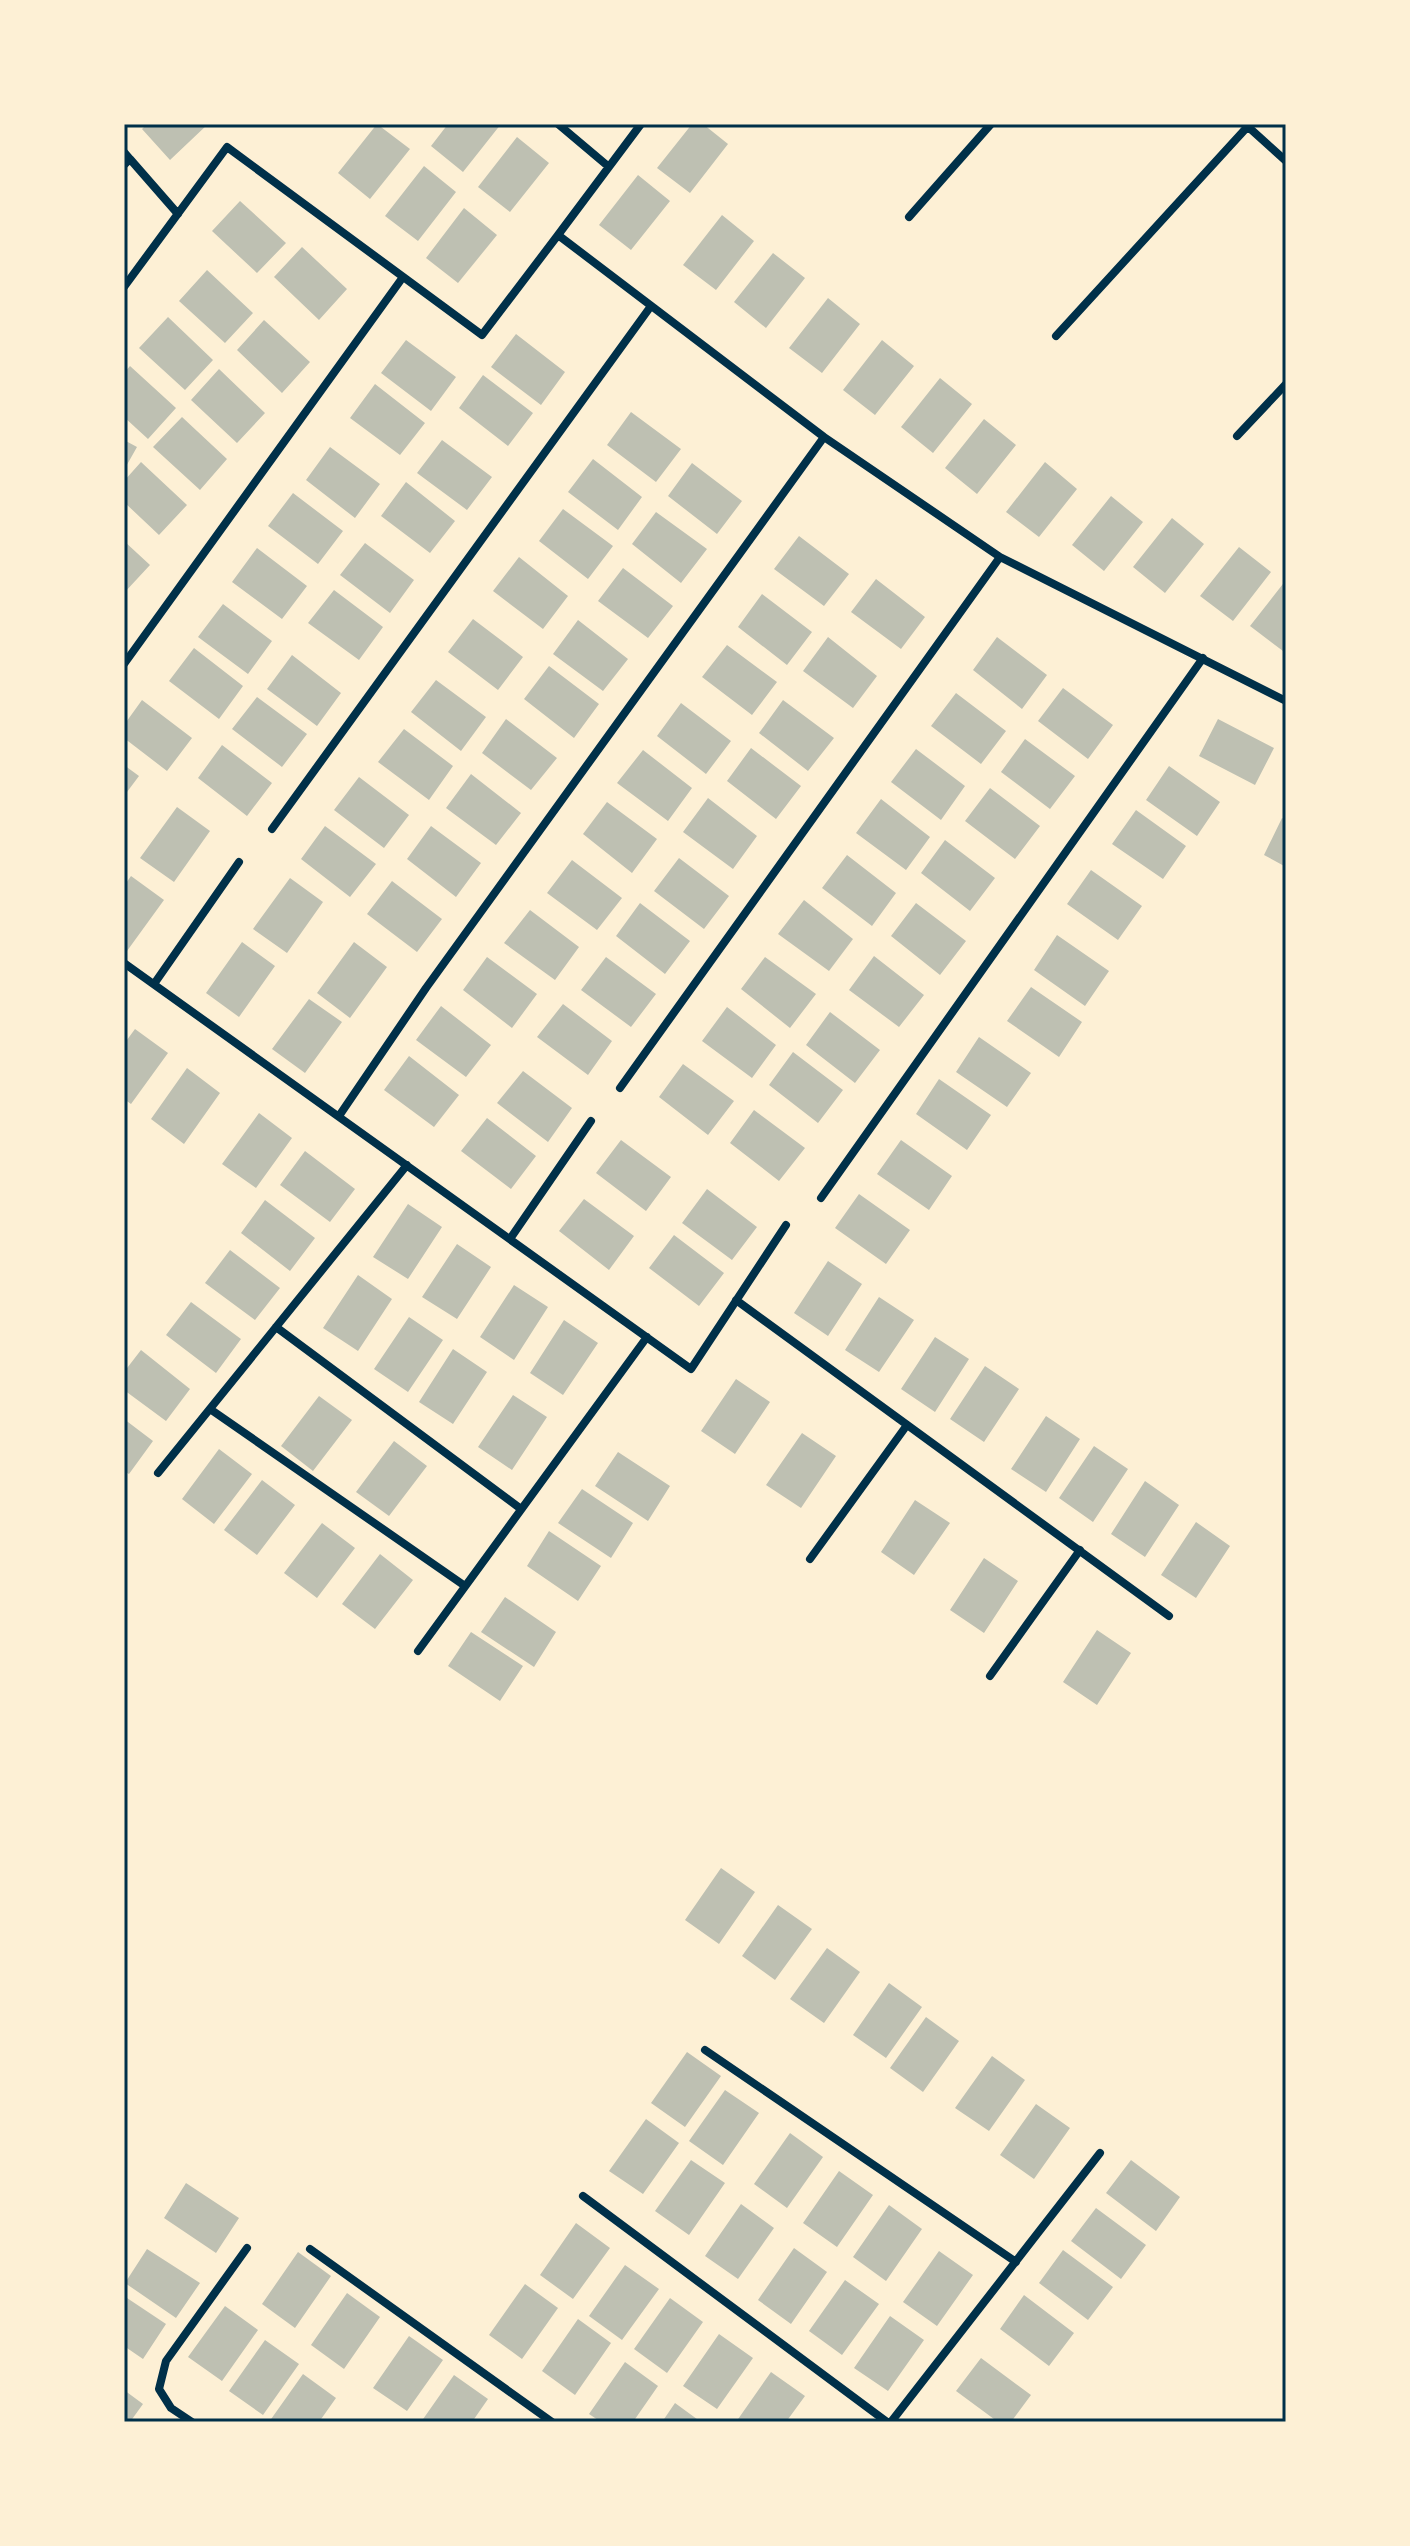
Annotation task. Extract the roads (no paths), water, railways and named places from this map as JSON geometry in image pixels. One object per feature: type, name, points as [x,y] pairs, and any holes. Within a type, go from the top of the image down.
[{"type":"street","points":[[558,124],[609,167]]},
{"type":"street","points":[[124,287],[227,147],[482,335],[641,124]]},
{"type":"street","points":[[909,217],[991,124]]},
{"type":"street","points":[[1056,336],[1248,125],[1286,161]]},
{"type":"street","points":[[126,159],[178,214]]},
{"type":"street","points":[[558,235],[824,437],[1000,557],[1286,701]]},
{"type":"street","points":[[124,664],[403,277]]},
{"type":"street","points":[[272,829],[651,306]]},
{"type":"street","points":[[1237,436],[1286,384]]},
{"type":"street","points":[[339,1116],[426,988],[824,437]]},
{"type":"street","points":[[620,1088],[1000,557]]},
{"type":"street","points":[[821,1198],[1203,658]]},
{"type":"street","points":[[154,984],[239,862]]},
{"type":"street","points":[[124,963],[691,1369],[786,1225]]},
{"type":"street","points":[[510,1239],[591,1121]]},
{"type":"street","points":[[158,1473],[407,1165]]},
{"type":"street","points":[[736,1300],[1169,1616]]},
{"type":"street","points":[[276,1327],[521,1509]]},
{"type":"street","points":[[418,1651],[647,1337]]},
{"type":"street","points":[[210,1409],[465,1586]]},
{"type":"street","points":[[810,1559],[907,1425]]},
{"type":"street","points":[[990,1676],[1080,1550]]},
{"type":"street","points":[[705,2050],[1016,2262]]},
{"type":"street","points":[[583,2196],[889,2422],[1100,2153]]},
{"type":"street","points":[[192,2422],[171,2408],[159,2389],[166,2361],[247,2248]]},
{"type":"street","points":[[310,2249],[552,2422]]}]
